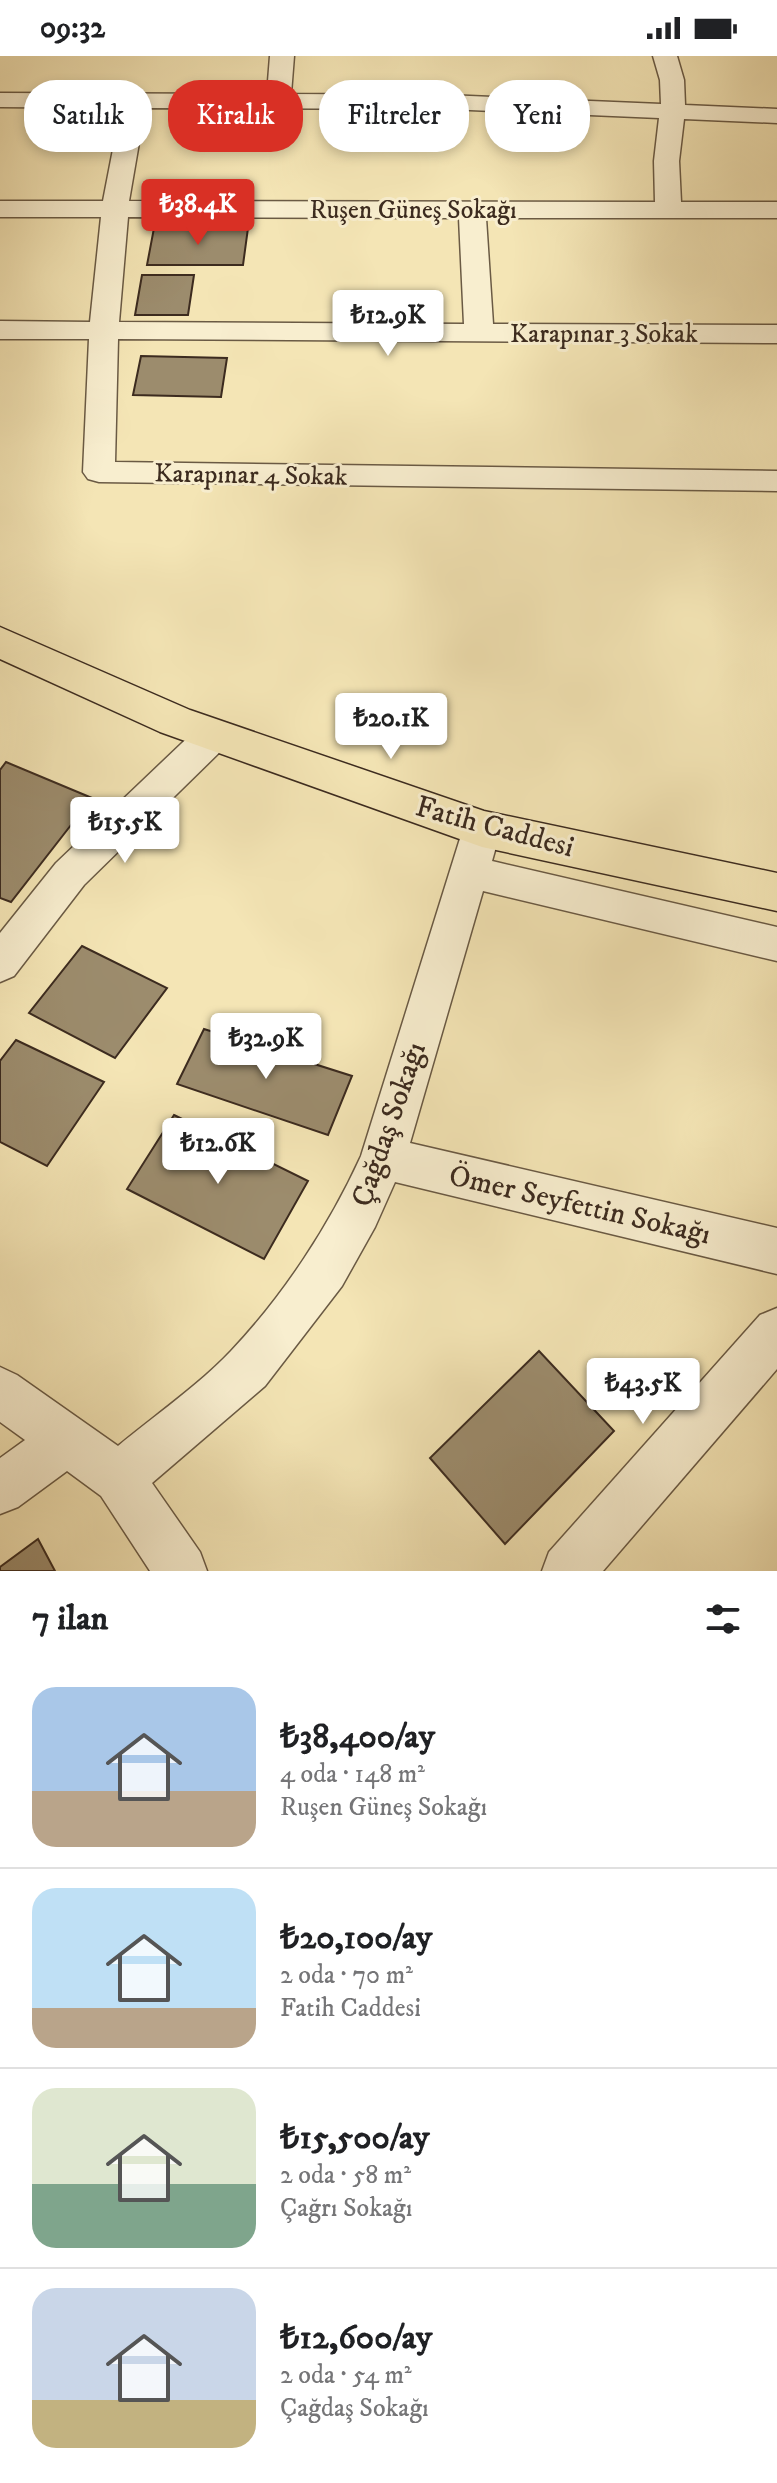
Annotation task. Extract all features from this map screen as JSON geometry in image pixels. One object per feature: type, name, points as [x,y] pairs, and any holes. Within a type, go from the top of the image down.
[{"type":"main road","name":"Fatih Caddesi","points":[[0,642],[175,721],[482,829],[777,892]]},
{"type":"street","points":[[280,80],[282,56]]},
{"type":"street","points":[[665,56],[673,74],[673,112],[666,156],[669,210]]},
{"type":"street","points":[[0,100],[24,100]]},
{"type":"street","points":[[303,101],[447,102],[777,116]]},
{"type":"street","name":"Karapınar 4 Sokak","points":[[125,152],[115,209],[104,330],[99,472],[777,481]]},
{"type":"street","name":"Ruşen Güneş Sokağı","points":[[0,209],[777,210]]},
{"type":"street","points":[[472,210],[479,332]]},
{"type":"street","name":"Karapınar 3 Sokak","points":[[0,330],[777,334]]},
{"type":"street","points":[[0,964],[70,874],[215,734]]},
{"type":"street","name":"Çağdaş Sokağı","points":[[119,1478],[248,1369],[325,1270],[359,1212],[383,1158],[482,829]]},
{"type":"street","points":[[469,872],[777,944]]},
{"type":"street","name":"Ömer Seyfettin Sokağı","points":[[383,1158],[777,1251]]},
{"type":"street","points":[[568,1571],[777,1332]]},
{"type":"street","points":[[0,1392],[119,1478],[181,1571]]},
{"type":"street","points":[[0,1489],[67,1440]]},
{"type":"building","points":[[154,228],[248,228],[243,265],[147,265]]},
{"type":"building","points":[[142,275],[194,275],[188,315],[135,315]]},
{"type":"building","points":[[141,356],[227,358],[221,397],[133,395]]},
{"type":"building","points":[[6,762],[92,798],[11,902],[0,898],[0,770]]},
{"type":"building","points":[[82,946],[167,988],[115,1058],[29,1013]]},
{"type":"building","points":[[204,1029],[352,1076],[328,1135],[177,1084]]},
{"type":"building","points":[[16,1040],[104,1082],[47,1166],[0,1142],[0,1061]]},
{"type":"building","points":[[174,1115],[308,1181],[264,1259],[127,1189]]},
{"type":"building","points":[[539,1351],[614,1431],[505,1544],[430,1458]]},
{"type":"building","points":[[38,1539],[55,1571],[0,1571],[0,1567]]}]
